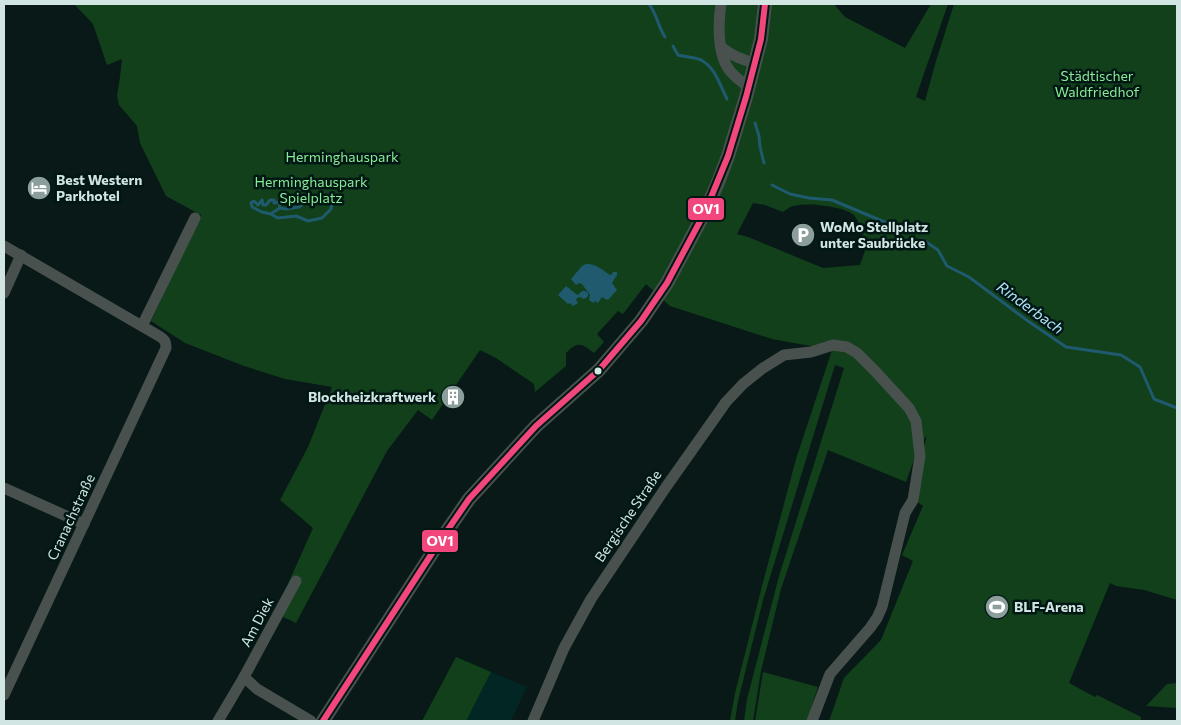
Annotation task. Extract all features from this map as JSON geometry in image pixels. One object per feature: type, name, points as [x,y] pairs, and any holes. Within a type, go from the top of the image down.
[{"type":"street","points":[[721,4],[719,27],[725,64],[731,72],[749,87]]},
{"type":"street","points":[[323,721],[469,499],[536,426],[599,370],[629,336],[667,283],[705,212],[728,156],[761,40],[765,4]]},
{"type":"street","points":[[721,47],[729,54],[741,60],[755,63]]},
{"type":"street","points":[[4,246],[142,326],[196,218]]},
{"type":"street","points":[[4,293],[21,256]]},
{"type":"street","name":"Cranachstraße","points":[[4,694],[166,348],[163,338],[142,326]]},
{"type":"street","name":"Bergische Straße","points":[[533,721],[564,648],[591,599],[726,402],[743,384],[763,368],[784,355],[811,352],[833,345],[847,347],[852,350],[875,371],[909,408],[916,421],[920,456],[913,500],[905,513],[882,607],[870,628],[830,674],[812,721]]},
{"type":"street","points":[[4,488],[84,524]]},
{"type":"street","name":"Am Diek","points":[[218,721],[296,580]]},
{"type":"street","points":[[244,677],[257,689],[311,721]]},
{"type":"shaded area","points":[[586,264],[596,266],[610,275],[613,272],[617,272],[612,283],[617,290],[609,299],[607,300],[602,297],[598,303],[595,301],[593,303],[589,300],[590,295],[582,284],[576,285],[571,279]]},
{"type":"shaded area","points":[[566,286],[578,295],[585,291],[588,293],[588,296],[583,299],[581,297],[577,298],[578,303],[573,306],[570,303],[568,304],[558,295]]},
{"type":"shaded area","points":[[456,657],[527,687],[511,721],[422,721]]},
{"type":"green space","points":[[74,4],[834,4],[845,17],[905,48],[931,4],[948,4],[916,97],[925,101],[954,4],[1177,4],[1177,600],[1144,590],[1116,586],[1110,583],[1069,683],[1095,697],[1097,695],[1141,717],[1141,721],[829,721],[844,678],[881,640],[913,561],[902,555],[923,506],[911,497],[927,435],[918,448],[906,482],[828,450],[781,589],[761,671],[753,721],[744,721],[747,699],[779,576],[844,368],[835,365],[763,600],[738,701],[735,721],[730,721],[735,693],[796,459],[832,350],[772,339],[670,306],[646,284],[623,314],[618,311],[597,334],[604,342],[594,353],[583,345],[577,345],[566,353],[566,366],[535,392],[534,384],[496,358],[480,350],[432,420],[418,410],[387,451],[296,623],[275,613],[313,528],[280,500],[308,447],[332,387],[285,379],[244,366],[185,343],[151,321],[201,215],[166,196],[140,143],[137,126],[119,105],[117,96],[122,59],[107,65],[93,24]],"holes":[[[753,203],[765,205],[783,212],[792,206],[806,204],[831,207],[851,213],[857,220],[863,237],[869,239],[860,265],[823,268],[737,234]]]},
{"type":"green space","points":[[456,657],[491,672],[466,721],[422,721]]},
{"type":"green space","points":[[763,672],[818,687],[807,721],[755,721]]},
{"type":"green space","points":[[1177,683],[1177,708],[1146,706],[1167,684]]},
{"type":"waterway","name":"Rinderbach","points":[[649,4],[665,37]]},
{"type":"waterway","name":"Rinderbach","points":[[673,46],[678,55],[698,59],[706,63],[714,72],[727,99]]},
{"type":"waterway","name":"Rinderbach","points":[[755,123],[764,163]]},
{"type":"waterway","name":"Rinderbach","points":[[772,185],[790,194],[832,200],[911,233]]},
{"type":"waterway","points":[[329,196],[325,199],[308,201],[299,207],[286,209],[280,208],[279,202],[274,203],[274,200],[270,200],[266,205],[263,205],[262,200],[258,205],[254,201],[251,203],[252,207],[278,218],[296,216],[308,221],[322,218],[331,209],[333,199],[331,196]]},
{"type":"waterway","points":[[272,213],[280,208]]},
{"type":"waterway","name":"Rinderbach","points":[[922,239],[938,250],[947,266],[969,277],[1066,347],[1121,355],[1140,367],[1154,399],[1177,408]]},
{"type":"transit line","name":"OV1","points":[[323,721],[469,499],[536,426],[599,370],[641,321],[667,283],[705,212],[728,156],[761,39],[765,4]]},
{"type":"place","name":"Best Western Parkhotel","points":[[39,188]]},
{"type":"place","name":"WoMo Stellplatz unter Saubrücke","points":[[803,235]]},
{"type":"place","name":"Blockheizkraftwerk","points":[[453,397]]},
{"type":"place","name":"BLF-Arena","points":[[997,607]]},
{"type":"park label","name":"Städtischer Waldfriedhof","points":[[1097,84]]},
{"type":"park label","name":"Herminghauspark","points":[[342,157]]},
{"type":"park label","name":"Herminghauspark Spielplatz","points":[[311,190]]}]
